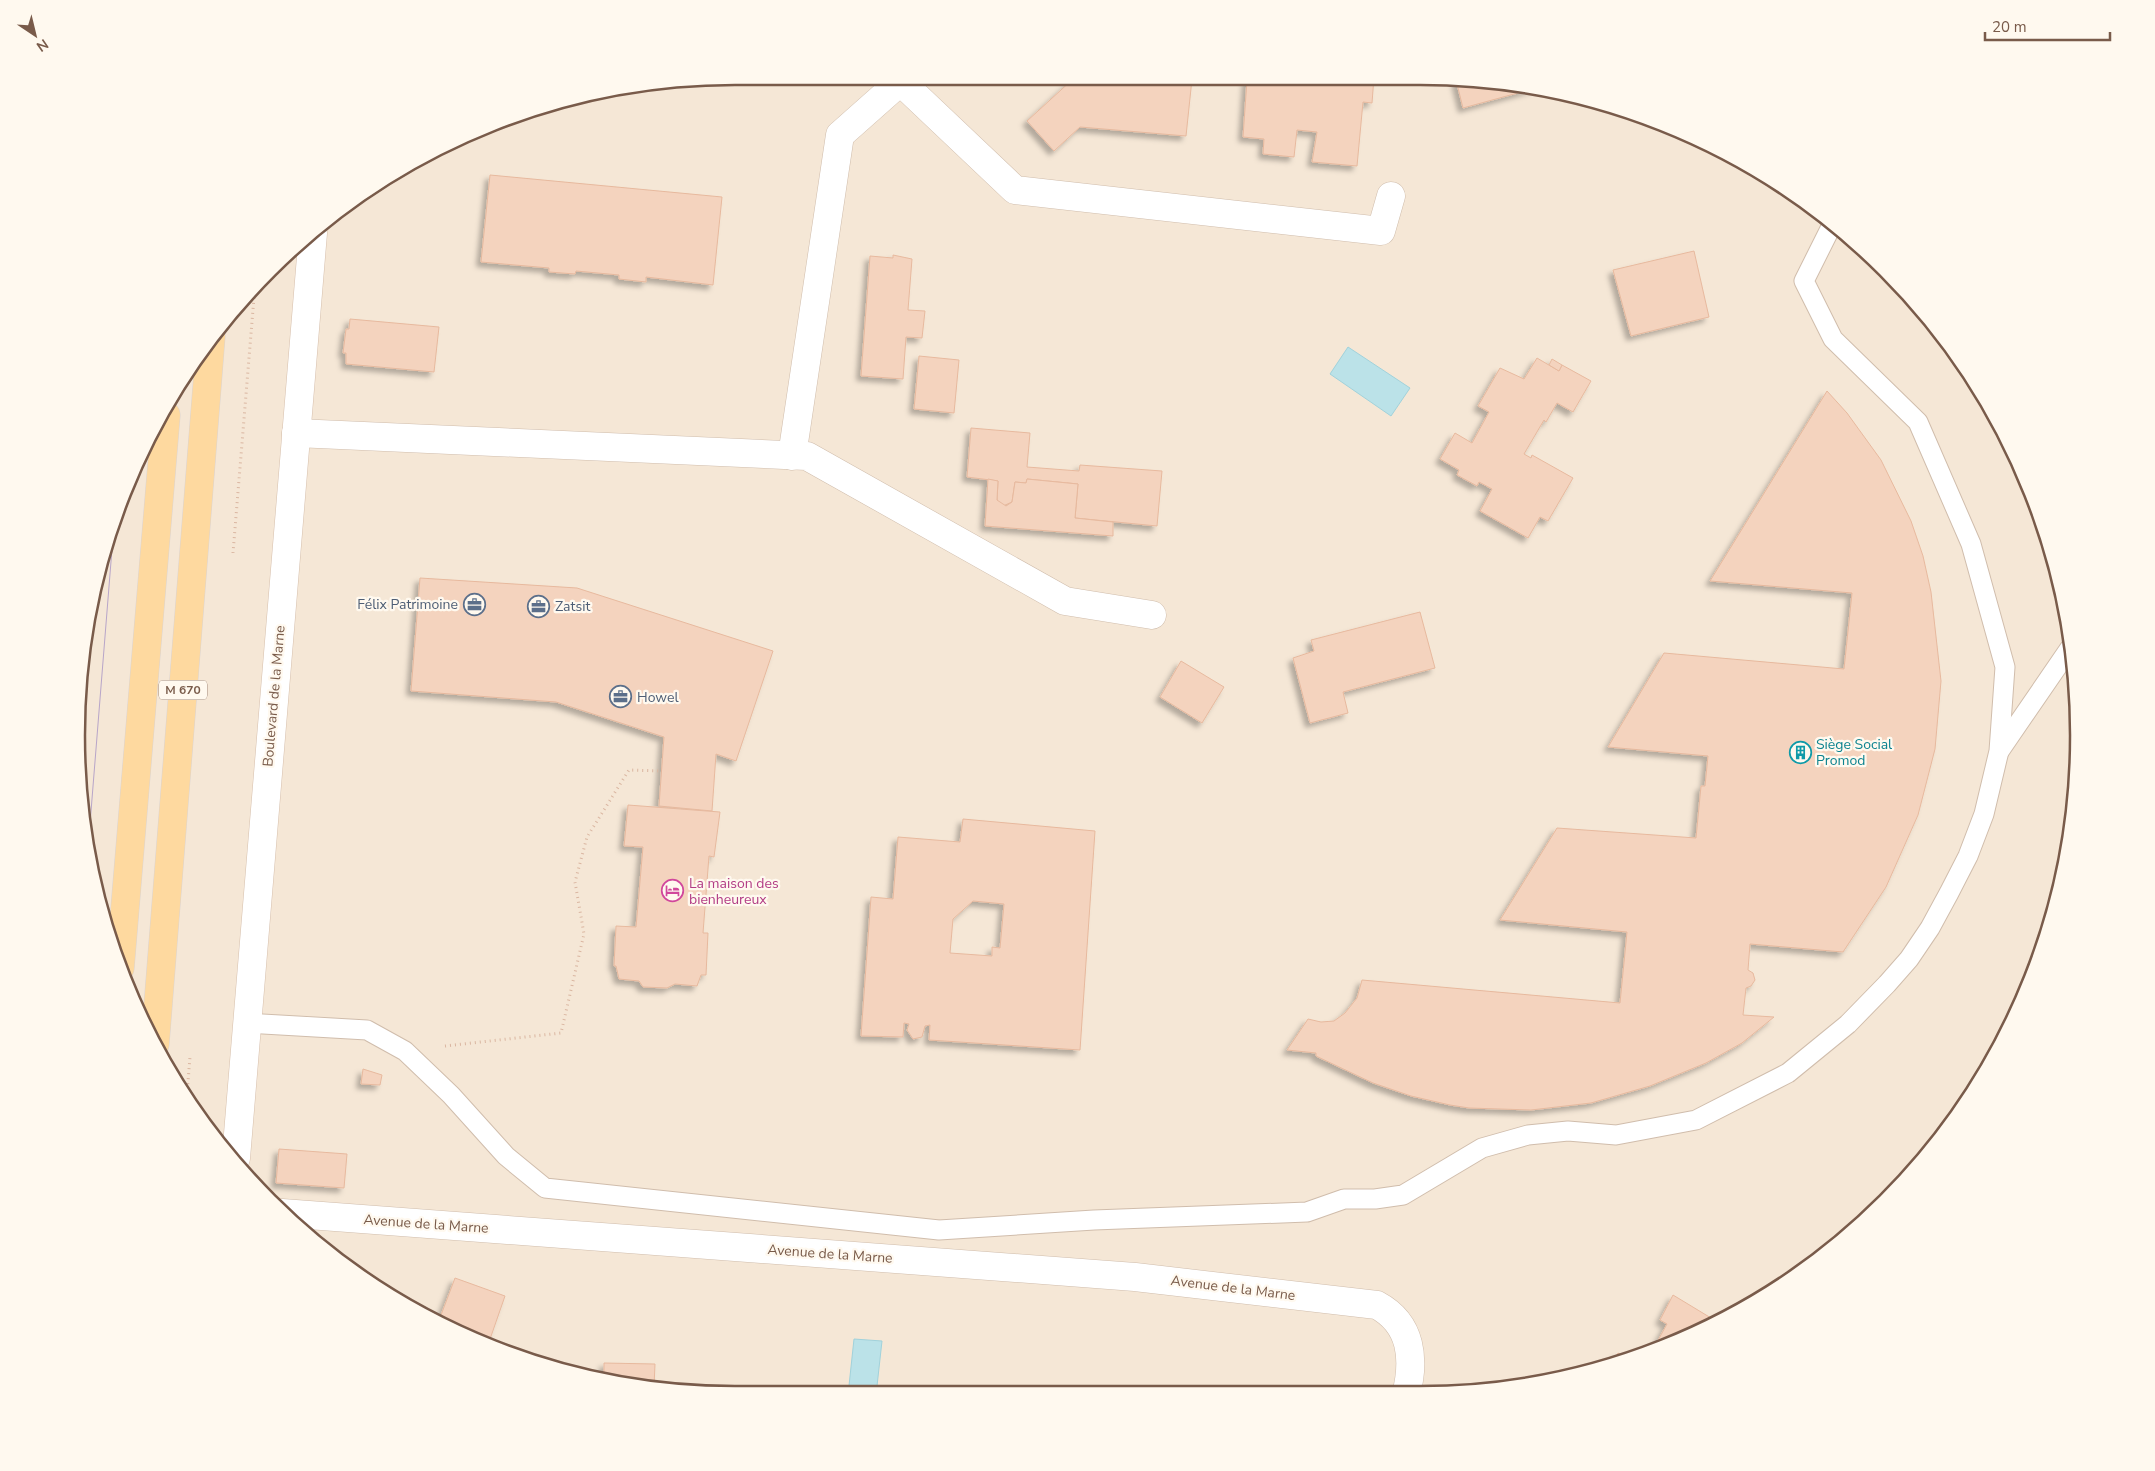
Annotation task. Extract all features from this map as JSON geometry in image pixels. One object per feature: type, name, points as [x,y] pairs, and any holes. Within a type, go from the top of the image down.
[{"type":"main road","name":"M 670","points":[[156,1031],[210,353]]},
{"type":"main road","name":"M 670","points":[[122,949],[165,423]]},
{"type":"street","points":[[792,456],[840,135],[896,85]]},
{"type":"street","points":[[905,85],[1015,190],[1381,231],[1391,196]]},
{"type":"street","name":"Boulevard de la Marne","points":[[236,1152],[312,242]]},
{"type":"street","points":[[296,434],[807,456],[1065,601],[1152,615]]},
{"type":"street","name":"Avenue de la Marne","points":[[296,1214],[1135,1277],[1377,1305],[1389,1312],[1399,1322],[1407,1336],[1412,1373],[1408,1386]]},
{"type":"lane","points":[[247,1023],[367,1030],[405,1051],[451,1095],[506,1156],[545,1188],[939,1230],[1094,1220],[1307,1212],[1344,1199],[1375,1199],[1403,1195],[1482,1148],[1528,1135],[1568,1131],[1616,1135],[1696,1120],[1788,1073],[1848,1024],[1909,959],[1930,928],[1968,856],[1984,814],[1999,751],[2005,667],[1971,544],[1918,422],[1833,339],[1804,281],[1829,231]]},
{"type":"lane","points":[[1999,751],[2065,656]]},
{"type":"path","points":[[405,1051],[561,1033],[584,934],[574,882],[587,836],[629,770],[662,771]]},
{"type":"shaded area","points":[[1420,85],[1462,86],[1504,91],[1546,97],[1588,107],[1629,120],[1707,152],[1745,172],[1781,195],[1848,246],[1909,307],[1936,340],[1983,410],[2003,448],[2035,526],[2048,567],[2058,609],[2069,693],[2069,778],[2064,820],[2058,862],[2048,904],[2035,945],[2003,1023],[1983,1061],[1936,1131],[1909,1164],[1848,1225],[1815,1252],[1745,1299],[1707,1319],[1629,1351],[1588,1364],[1546,1374],[1462,1385],[736,1386],[693,1385],[651,1380],[609,1374],[567,1364],[526,1351],[448,1319],[410,1299],[374,1276],[307,1225],[246,1164],[219,1131],[172,1061],[152,1023],[135,984],[107,904],[97,862],[86,778],[86,693],[97,609],[107,567],[120,526],[152,448],[172,410],[219,340],[246,307],[276,276],[307,246],[340,219],[410,172],[448,152],[526,120],[567,107],[609,97],[693,86]]},
{"type":"water","points":[[1348,347],[1410,388],[1391,416],[1330,374]]},
{"type":"water","points":[[854,1339],[882,1341],[877,1386],[849,1386]]},
{"type":"building","points":[[1066,85],[1191,85],[1186,136],[1080,127],[1054,151],[1027,121]]},
{"type":"building","points":[[1247,85],[1373,85],[1372,103],[1363,102],[1357,166],[1312,162],[1317,132],[1297,130],[1294,157],[1263,154],[1264,139],[1243,137]]},
{"type":"building","points":[[1457,86],[1518,93],[1463,108]]},
{"type":"building","points":[[490,175],[722,197],[713,285],[646,277],[646,282],[619,279],[619,275],[576,271],[575,274],[549,272],[549,268],[481,262]]},
{"type":"building","points":[[1694,251],[1709,317],[1631,336],[1613,270]]},
{"type":"building","points":[[893,255],[912,259],[908,310],[925,311],[922,338],[906,337],[903,379],[861,376],[870,256],[893,258]]},
{"type":"building","points":[[350,319],[439,327],[434,372],[346,364],[346,353],[343,353],[346,329],[349,329]]},
{"type":"building","points":[[919,356],[959,360],[954,413],[914,409]]},
{"type":"building","points":[[1537,358],[1559,371],[1562,365],[1591,381],[1573,412],[1557,403],[1546,422],[1544,420],[1524,454],[1531,458],[1532,455],[1573,478],[1548,521],[1540,517],[1528,538],[1480,511],[1492,489],[1479,482],[1477,486],[1457,475],[1459,470],[1440,459],[1455,433],[1472,443],[1489,412],[1478,406],[1500,368],[1524,379]]},
{"type":"building","points":[[1552,359],[1562,365],[1559,371],[1549,365]]},
{"type":"building","name":"Siège Social Promod","points":[[1827,391],[1847,413],[1881,460],[1911,521],[1923,556],[1931,592],[1941,681],[1935,749],[1918,815],[1886,887],[1843,952],[1750,944],[1748,970],[1753,973],[1755,980],[1751,986],[1746,988],[1743,1015],[1774,1017],[1742,1043],[1706,1063],[1650,1086],[1591,1103],[1531,1110],[1469,1108],[1450,1105],[1411,1096],[1373,1083],[1316,1056],[1316,1053],[1287,1050],[1308,1019],[1321,1022],[1334,1021],[1345,1013],[1357,998],[1362,980],[1620,1003],[1627,932],[1500,920],[1557,828],[1696,838],[1701,786],[1705,786],[1708,756],[1608,747],[1664,653],[1844,669],[1852,593],[1710,581]]},
{"type":"building","points":[[971,428],[1030,433],[1027,467],[1079,471],[1080,465],[1162,471],[1157,526],[1075,518],[1078,484],[1027,479],[1026,483],[1015,482],[1012,502],[1003,506],[997,500],[998,481],[967,477]]},
{"type":"building","points":[[988,479],[998,481],[997,500],[1006,506],[1012,502],[1015,482],[1026,483],[1027,479],[1078,484],[1075,518],[1113,522],[1113,536],[985,526]]},
{"type":"building","name":"Howel","points":[[420,578],[577,588],[773,651],[736,761],[716,754],[712,811],[659,806],[664,737],[556,702],[411,691]]},
{"type":"building","points":[[1420,612],[1435,668],[1343,692],[1348,713],[1310,723],[1293,658],[1314,651],[1311,640]]},
{"type":"building","points":[[1181,661],[1224,687],[1202,723],[1160,697]]},
{"type":"building","name":"La maison des bienheureux","points":[[628,805],[720,812],[714,857],[709,856],[703,933],[708,933],[706,975],[701,975],[697,986],[675,984],[667,988],[643,987],[639,981],[619,979],[616,966],[614,966],[616,926],[636,927],[643,847],[624,846]]},
{"type":"building","points":[[963,819],[1095,831],[1080,1050],[929,1040],[930,1025],[925,1026],[922,1037],[913,1039],[907,1030],[909,1024],[904,1023],[903,1037],[861,1036],[871,897],[893,899],[898,837],[960,842]],"holes":[[[973,901],[1004,904],[1000,948],[992,947],[992,956],[950,953],[953,919]]]},
{"type":"building","points":[[363,1069],[382,1075],[380,1085],[361,1084]]},
{"type":"building","points":[[279,1149],[347,1154],[344,1188],[276,1183]]},
{"type":"building","points":[[455,1278],[505,1296],[491,1337],[441,1315]]},
{"type":"building","points":[[1673,1295],[1710,1317],[1658,1340],[1667,1324],[1660,1320]]},
{"type":"building","points":[[604,1363],[655,1364],[654,1380],[604,1373]]},
{"type":"tram line","points":[[91,817],[112,552]]},
{"type":"place","name":"Félix Patrimoine","points":[[474,604]]},
{"type":"place","name":"Zatsit","points":[[539,606]]},
{"type":"place","name":"Howel","points":[[621,697]]},
{"type":"place","name":"Siège Social Promod","points":[[1800,752]]},
{"type":"place","name":"La maison des bienheureux","points":[[673,891]]}]
